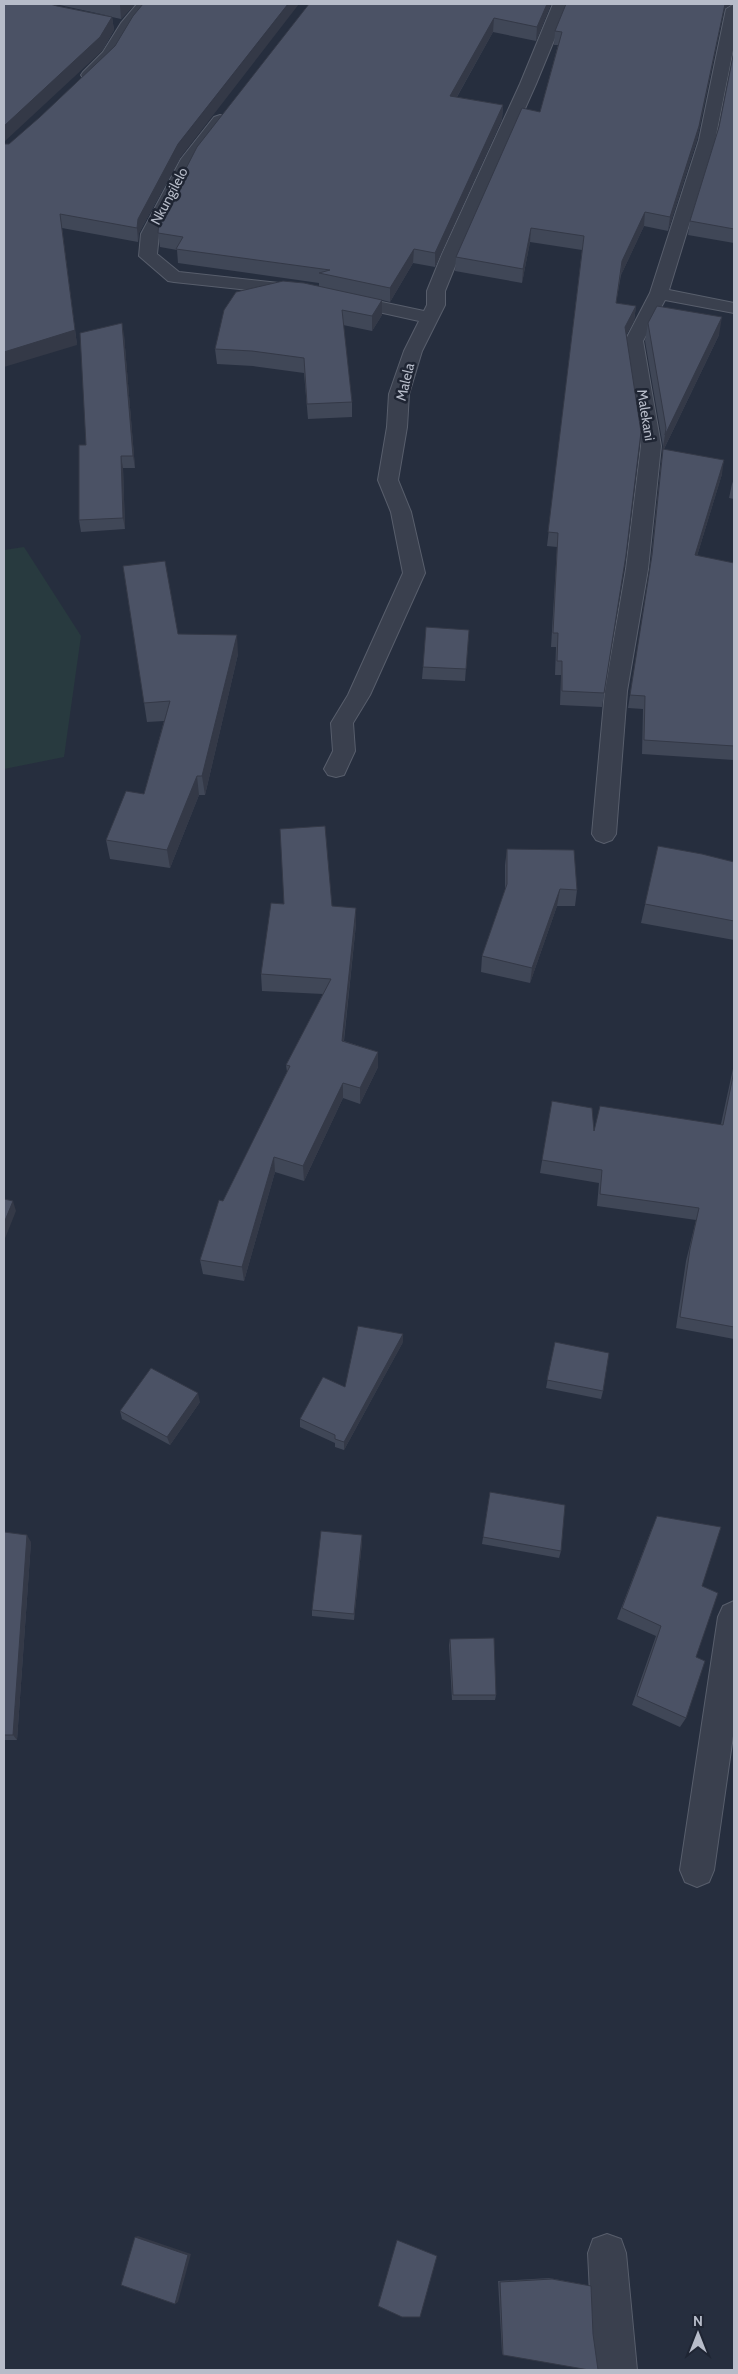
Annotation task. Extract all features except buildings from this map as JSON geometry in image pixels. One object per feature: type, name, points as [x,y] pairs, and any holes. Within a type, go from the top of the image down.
[{"type":"street","points":[[75,88],[109,55],[126,26],[145,4]]},
{"type":"street","name":"Malela","points":[[336,770],[344,751],[342,723],[359,695],[414,573],[401,512],[388,480],[397,428],[399,394],[413,351],[436,305],[436,291],[451,254],[528,84],[561,4]]},
{"type":"street","name":"Malekani","points":[[604,834],[616,692],[637,569],[650,465],[651,446],[634,341],[659,293],[707,140],[734,9]]},
{"type":"street","points":[[107,22],[126,26]]},
{"type":"street","name":"Nkungilelo","points":[[229,107],[189,159],[150,234],[148,256],[174,277],[320,294],[431,318]]},
{"type":"street","points":[[659,293],[734,308]]},
{"type":"street","points":[[697,1870],[734,1617]]},
{"type":"street","points":[[607,2253],[617,2370]]},
{"type":"shaded area","points":[[24,547],[81,636],[64,757],[4,769],[4,550]]}]
